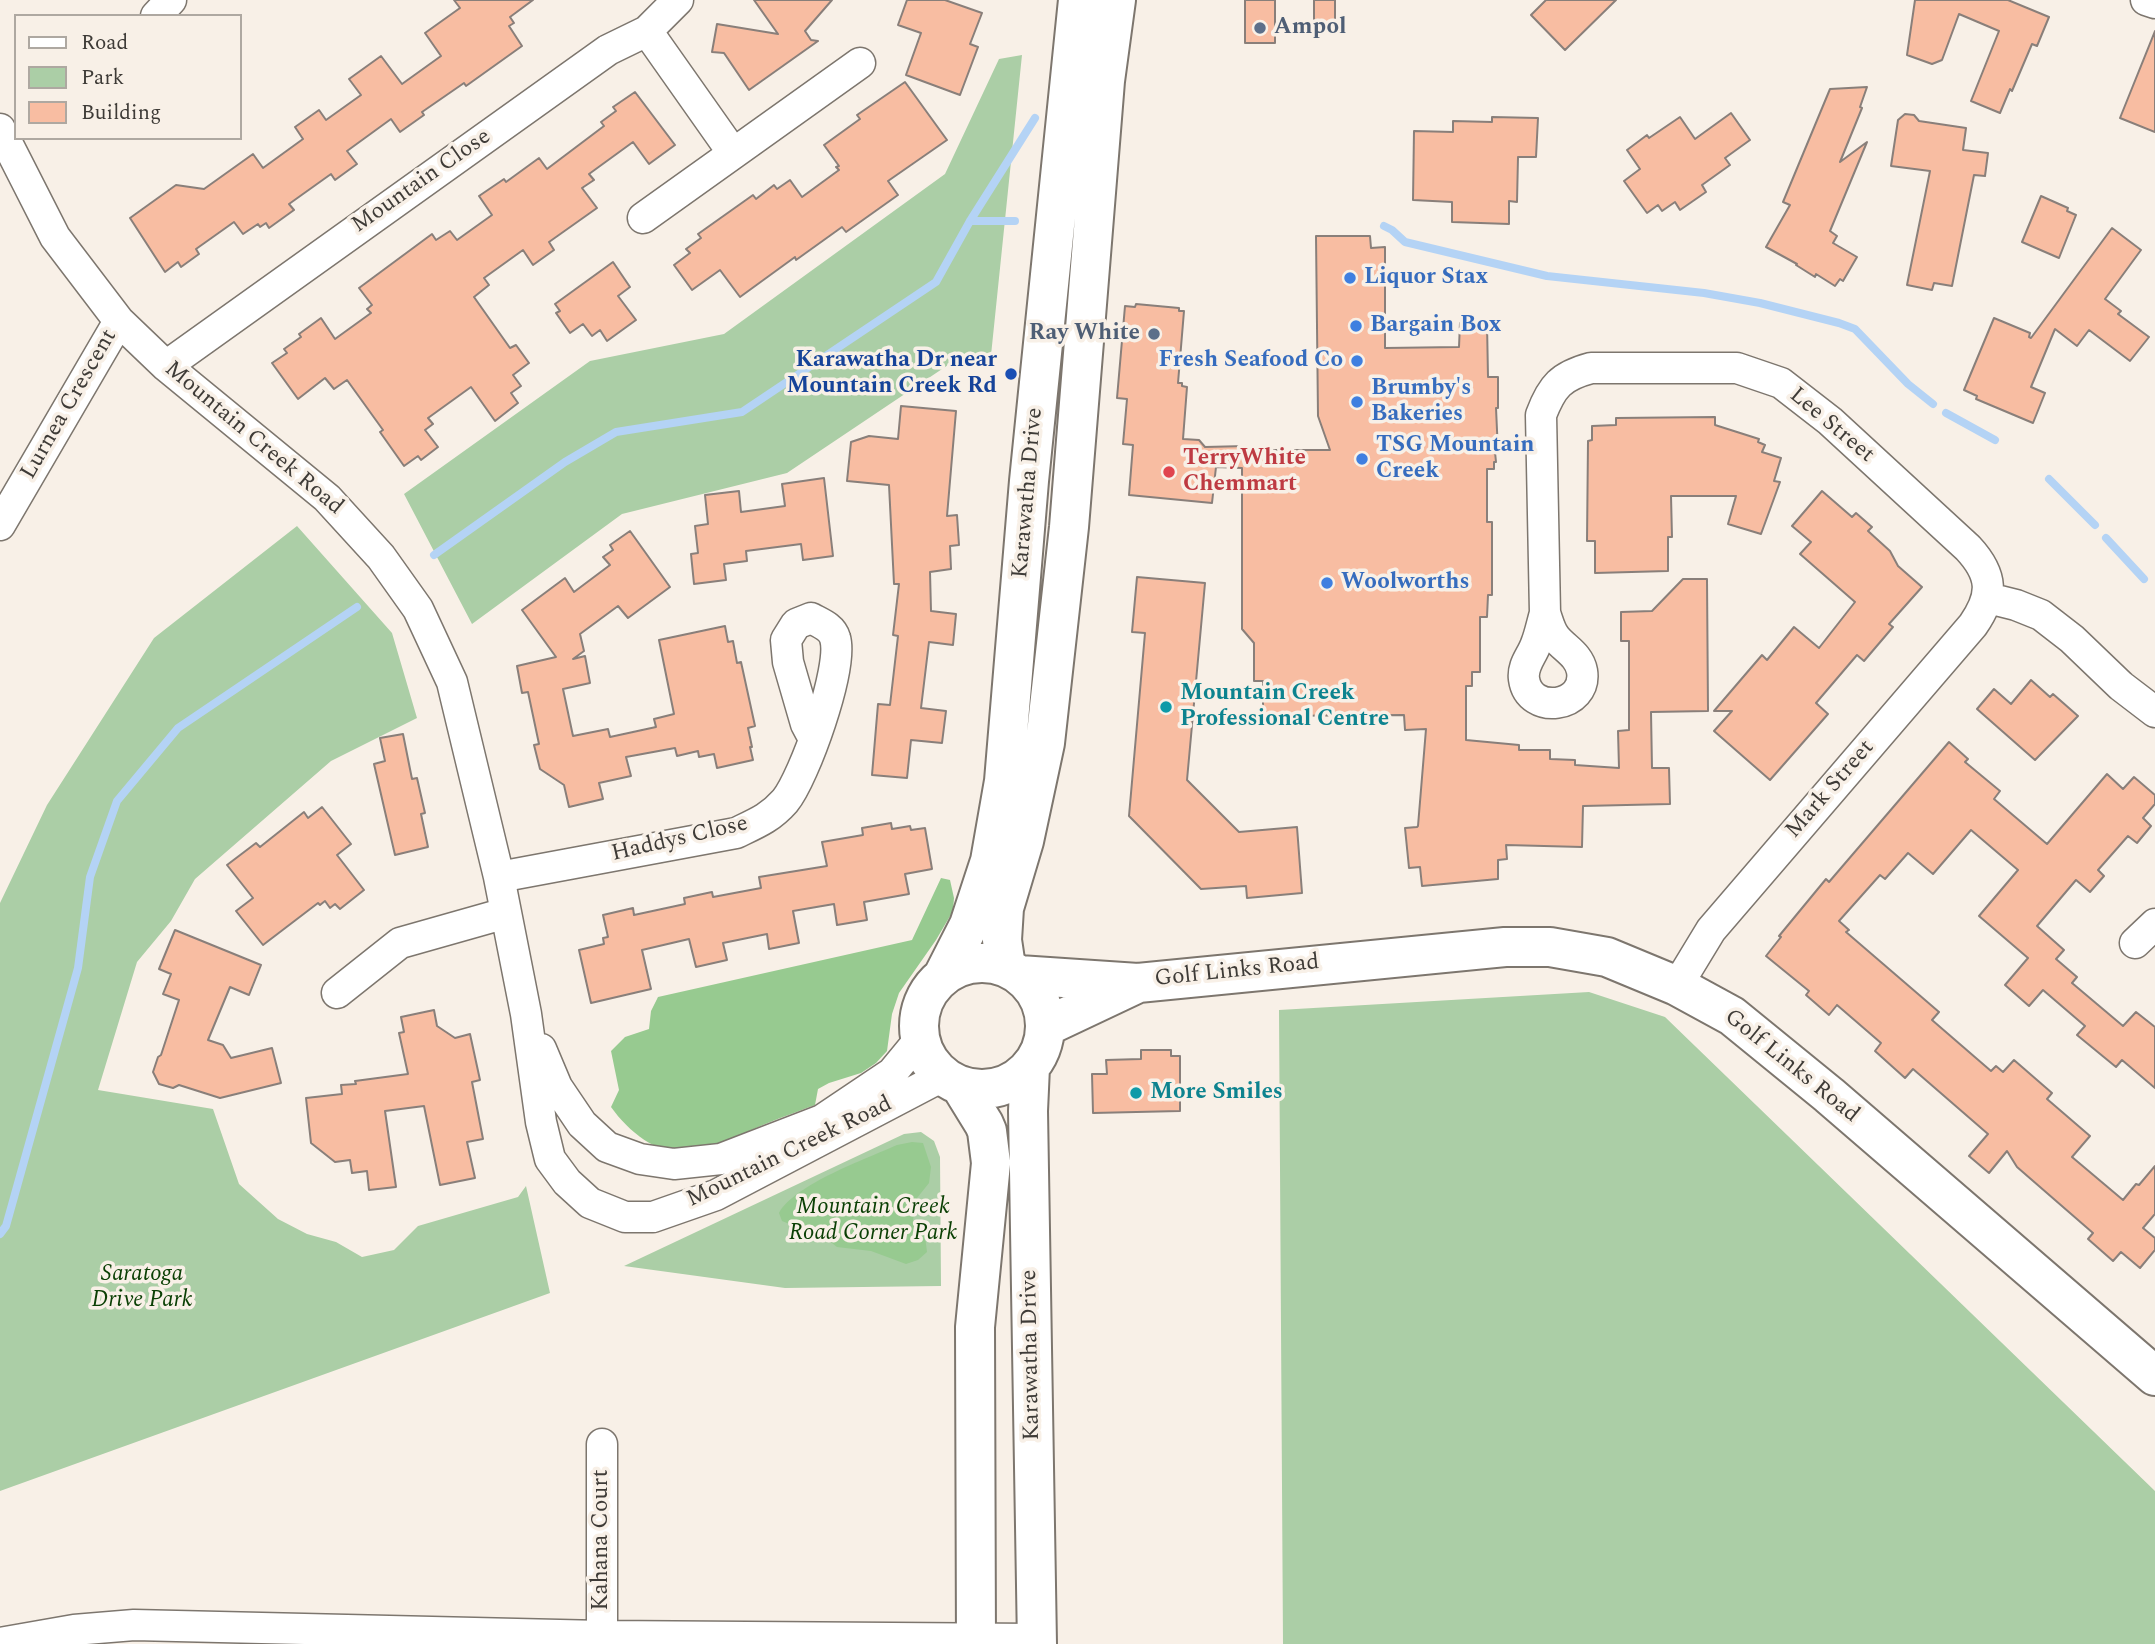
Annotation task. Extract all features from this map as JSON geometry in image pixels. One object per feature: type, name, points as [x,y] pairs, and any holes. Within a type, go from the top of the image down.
[{"type":"main road","name":"Karawatha Drive","points":[[943,976],[970,925],[990,861],[1004,781],[1029,481],[1078,0]]},
{"type":"main road","name":"Karawatha Drive","points":[[1013,971],[1002,940],[1004,908],[1024,841],[1047,730],[1069,527],[1105,81],[1115,8]]},
{"type":"main road","name":"Golf Links Road","points":[[1013,971],[1138,983],[1505,947],[1550,947],[1607,957],[1676,986],[1732,1016],[1829,1095],[2155,1376]]},
{"type":"main road","points":[[951,1081],[978,1089],[997,1087],[1015,1079],[1030,1067],[1041,1048],[1045,1027],[1042,1007],[1033,989],[1013,971],[990,963],[958,967],[943,976],[931,989],[922,1004],[919,1022],[920,1039],[933,1066],[951,1081],[987,1131],[991,1163],[975,1327],[976,1641]]},
{"type":"main road","name":"Golf Links Road","points":[[1045,1027],[1138,983]]},
{"type":"main road","name":"Karawatha Drive","points":[[1030,1067],[1028,1111],[1037,1642]]},
{"type":"street","points":[[158,14],[171,0]]},
{"type":"street","name":"Mountain Close","points":[[166,366],[608,50],[647,31],[677,0]]},
{"type":"street","points":[[2146,0],[2155,3]]},
{"type":"street","points":[[647,31],[733,153]]},
{"type":"street","points":[[643,218],[860,63]]},
{"type":"street","name":"Mountain Creek Road","points":[[7,135],[55,237],[119,321],[166,366],[327,498],[381,557],[418,609],[452,682],[499,877],[526,1014],[541,1122],[550,1158],[567,1182],[590,1203],[625,1217],[653,1217],[716,1195],[951,1081]]},
{"type":"street","name":"Lurnea Crescent","points":[[0,525],[119,321]]},
{"type":"street","name":"Lee Street","points":[[1545,613],[1541,415],[1549,393],[1571,374],[1591,368],[1737,368],[1781,383],[1830,421],[1968,548],[1985,570],[1988,598]]},
{"type":"street","points":[[1988,598],[2041,615],[2071,639],[2120,686],[2155,712]]},
{"type":"street","name":"Mark Street","points":[[1676,986],[1711,930],[1973,625],[1988,598]]},
{"type":"street","name":"Haddys Close","points":[[499,877],[747,828],[768,818],[786,799],[799,779],[814,738]]},
{"type":"street","points":[[337,993],[400,943],[506,913]]},
{"type":"street","name":"Mountain Creek Road","points":[[526,1014],[557,1087],[582,1124],[607,1147],[640,1159],[674,1164],[721,1159],[822,1120],[892,1073],[920,1039]]},
{"type":"street","name":"Kahana Court","points":[[602,1444],[602,1636]]},
{"type":"street","points":[[0,1643],[74,1629],[134,1625],[602,1636],[1037,1642]]},
{"type":"green space","points":[[1022,55],[990,365],[957,359],[787,473],[622,514],[472,624],[404,494],[590,361],[724,334],[945,174],[999,59]]},
{"type":"green space","name":"Saratoga Drive Park","points":[[297,526],[392,633],[417,718],[331,761],[195,879],[171,921],[137,962],[98,1090],[213,1109],[239,1184],[278,1219],[307,1234],[336,1242],[362,1257],[394,1250],[418,1226],[518,1197],[526,1186],[550,1293],[0,1491],[0,903],[47,805],[154,638]]},
{"type":"green space","points":[[941,878],[950,880],[954,898],[953,911],[899,993],[892,1014],[887,1051],[876,1063],[861,1073],[818,1089],[815,1105],[762,1125],[701,1153],[674,1153],[650,1143],[628,1127],[611,1107],[619,1090],[611,1051],[625,1037],[649,1029],[651,1011],[658,997],[912,940]]},
{"type":"green space","points":[[1589,992],[1665,1017],[2155,1491],[2155,1644],[1283,1644],[1279,1010]]},
{"type":"green space","name":"Mountain Creek Road Corner Park","points":[[921,1132],[934,1141],[940,1157],[941,1286],[785,1288],[624,1266],[904,1134]]},
{"type":"green space","points":[[923,1143],[931,1167],[929,1183],[917,1198],[913,1220],[924,1228],[927,1252],[918,1260],[906,1264],[871,1251],[837,1247],[814,1229],[797,1227],[782,1221],[779,1213],[787,1202],[815,1182],[897,1145]]},
{"type":"building","points":[[454,0],[533,0],[510,17],[514,23],[509,26],[522,46],[466,86],[464,83],[422,112],[424,115],[400,132],[391,119],[347,151],[357,164],[335,180],[331,174],[289,204],[294,210],[269,228],[266,223],[260,227],[258,224],[243,234],[234,222],[196,249],[199,254],[181,267],[178,262],[165,272],[130,218],[176,185],[204,189],[253,154],[263,168],[303,139],[295,127],[319,110],[326,120],[361,95],[349,79],[381,56],[402,84],[441,56],[425,33],[460,8]]},
{"type":"building","points":[[754,0],[832,0],[805,31],[811,40],[818,41],[749,90],[724,53],[712,52],[717,24],[778,34]]},
{"type":"building","points":[[907,0],[945,0],[982,13],[970,44],[978,47],[960,95],[906,75],[921,33],[898,25]]},
{"type":"building","name":"Ampol","points":[[1245,0],[1275,0],[1275,43],[1245,43]]},
{"type":"building","points":[[1314,0],[1335,0],[1335,22],[1314,23]]},
{"type":"building","points":[[1546,0],[1616,0],[1565,50],[1531,15]]},
{"type":"building","points":[[1915,0],[2008,0],[2049,17],[2037,46],[2032,44],[2000,113],[1971,101],[1999,31],[1959,14],[1942,60],[1932,64],[1907,55]]},
{"type":"building","points":[[2155,31],[2155,132],[2120,118]]},
{"type":"building","points":[[905,82],[947,140],[888,181],[898,195],[846,232],[842,227],[796,260],[795,257],[740,297],[720,270],[692,290],[674,265],[690,253],[686,249],[701,238],[698,234],[753,195],[756,199],[774,185],[777,189],[790,180],[802,197],[839,170],[824,145],[860,119],[857,115]]},
{"type":"building","points":[[1867,87],[1860,107],[1862,108],[1840,162],[1867,142],[1830,231],[1837,236],[1833,243],[1857,257],[1843,281],[1840,279],[1835,286],[1766,247],[1790,205],[1783,202],[1830,89]]},
{"type":"building","points":[[635,92],[675,145],[649,164],[633,142],[589,174],[594,180],[582,188],[597,208],[549,242],[554,250],[533,265],[523,250],[484,278],[489,285],[474,297],[510,348],[516,345],[529,363],[513,375],[521,386],[511,393],[518,403],[495,421],[471,387],[428,418],[433,424],[425,430],[438,447],[421,460],[418,456],[404,466],[380,432],[383,430],[347,380],[334,389],[325,378],[298,399],[272,363],[287,353],[284,349],[301,337],[299,334],[321,318],[335,339],[371,313],[367,309],[372,305],[359,288],[432,234],[436,240],[450,231],[457,240],[492,215],[479,196],[504,179],[506,182],[539,158],[547,169],[604,126],[601,122],[616,111],[613,107]]},
{"type":"building","points":[[1731,113],[1750,140],[1725,158],[1730,165],[1702,185],[1706,192],[1680,210],[1675,202],[1662,211],[1658,205],[1647,213],[1624,181],[1640,169],[1627,150],[1647,135],[1649,138],[1680,117],[1695,139]]},
{"type":"building","points":[[1905,114],[1914,115],[1919,121],[1966,128],[1963,150],[1988,153],[1985,176],[1974,175],[1952,286],[1934,283],[1932,290],[1907,285],[1930,171],[1891,166],[1898,120]]},
{"type":"building","points":[[1492,117],[1538,118],[1536,157],[1518,157],[1517,202],[1509,201],[1509,224],[1452,222],[1452,202],[1413,200],[1414,131],[1453,132],[1453,121],[1492,122]]},
{"type":"building","points":[[2041,196],[2068,208],[2067,211],[2076,215],[2059,258],[2022,242]]},
{"type":"building","points":[[2112,228],[2141,250],[2105,299],[2121,311],[2118,314],[2149,337],[2130,361],[2089,330],[2077,346],[2055,329],[2031,387],[2045,393],[2033,423],[1976,399],[1977,396],[1964,390],[1994,318],[2030,333],[2031,338]]},
{"type":"building","points":[[1316,236],[1370,236],[1371,248],[1385,247],[1385,348],[1459,347],[1460,323],[1487,323],[1488,377],[1498,377],[1498,452],[1495,452],[1494,469],[1487,469],[1487,522],[1492,522],[1492,595],[1488,595],[1487,617],[1480,617],[1480,672],[1472,672],[1472,686],[1466,686],[1466,740],[1519,745],[1519,750],[1550,750],[1550,759],[1575,760],[1575,765],[1619,768],[1618,731],[1629,730],[1629,641],[1621,641],[1621,612],[1652,611],[1683,579],[1707,579],[1708,711],[1651,712],[1652,768],[1669,768],[1670,804],[1583,806],[1582,847],[1506,845],[1507,859],[1498,860],[1498,879],[1422,886],[1420,867],[1409,868],[1405,828],[1418,826],[1426,729],[1405,730],[1404,715],[1263,716],[1263,681],[1254,681],[1254,643],[1242,629],[1242,468],[1216,467],[1212,503],[1129,495],[1133,445],[1123,444],[1127,399],[1117,398],[1125,306],[1135,307],[1136,304],[1179,308],[1179,311],[1184,311],[1178,383],[1187,387],[1183,439],[1199,440],[1205,447],[1330,450],[1318,416]]},
{"type":"building","points":[[613,262],[630,287],[618,296],[636,320],[607,341],[600,330],[592,336],[583,324],[570,333],[556,313],[560,311],[555,304]]},
{"type":"building","points":[[901,406],[956,411],[947,516],[957,515],[959,545],[950,546],[951,569],[930,572],[931,611],[956,614],[953,645],[929,642],[921,708],[946,711],[942,743],[911,740],[907,778],[872,775],[878,704],[890,705],[898,636],[893,635],[899,584],[894,584],[889,485],[847,481],[851,442],[869,436],[898,439]]},
{"type":"building","points":[[1715,417],[1715,425],[1759,439],[1758,442],[1765,445],[1762,452],[1781,458],[1774,481],[1780,482],[1761,534],[1728,524],[1736,496],[1671,496],[1672,537],[1668,537],[1668,571],[1595,573],[1595,541],[1587,541],[1588,441],[1592,440],[1592,426],[1616,425],[1616,418]]},
{"type":"building","points":[[824,478],[833,556],[803,560],[801,544],[746,551],[747,561],[724,564],[726,580],[694,584],[691,554],[698,553],[695,526],[708,524],[705,495],[739,491],[741,512],[785,506],[782,484]]},
{"type":"building","points":[[1822,491],[1852,517],[1856,513],[1872,527],[1868,531],[1890,551],[1898,566],[1922,587],[1889,624],[1893,627],[1864,661],[1857,655],[1816,703],[1828,714],[1770,780],[1714,731],[1732,711],[1714,711],[1762,655],[1767,660],[1794,627],[1819,648],[1855,602],[1800,554],[1811,542],[1792,526]]},
{"type":"building","points":[[630,531],[670,587],[628,618],[618,606],[580,634],[584,651],[573,659],[585,656],[590,683],[563,689],[573,736],[608,729],[610,737],[656,727],[654,719],[674,714],[659,640],[725,626],[728,642],[733,641],[737,663],[741,662],[755,726],[748,728],[753,760],[717,768],[714,754],[699,757],[698,751],[677,756],[675,748],[626,757],[631,776],[599,783],[603,799],[569,807],[564,785],[540,769],[534,745],[539,744],[528,692],[522,693],[517,666],[556,657],[522,610],[565,578],[574,592],[610,565],[603,557],[613,550],[610,545]]},
{"type":"building","name":"Mountain Creek Professional Centre","points":[[1137,577],[1205,583],[1187,780],[1239,832],[1297,827],[1302,893],[1247,898],[1246,886],[1201,889],[1129,816],[1145,633],[1132,632]]},
{"type":"building","points":[[2031,680],[2050,697],[2053,694],[2078,716],[2035,760],[1977,709],[1994,689],[2011,704]]},
{"type":"building","points":[[403,734],[412,779],[417,778],[425,813],[421,814],[428,847],[395,855],[374,764],[385,761],[380,738]]},
{"type":"building","points":[[1949,742],[1968,759],[1965,762],[2000,791],[1994,799],[2047,844],[2107,774],[2123,789],[2134,777],[2155,795],[2155,804],[2143,818],[2151,826],[2137,843],[2128,836],[2098,870],[2104,876],[2090,892],[2076,880],[2037,926],[2064,950],[2056,959],[2077,977],[2072,983],[2123,1026],[2136,1012],[2155,1027],[2155,1088],[2122,1060],[2116,1067],[2077,1035],[2085,1026],[2043,990],[2029,1006],[2005,985],[2028,958],[1979,916],[2018,870],[1971,830],[1933,874],[1908,853],[1885,879],[1880,875],[1839,921],[1849,930],[1846,932],[1939,1012],[1932,1020],[1991,1071],[1996,1066],[2003,1072],[2014,1060],[2052,1093],[2047,1099],[2090,1136],[2072,1157],[2123,1200],[2155,1166],[2155,1214],[2143,1228],[2155,1238],[2155,1250],[2140,1268],[2121,1252],[2113,1261],[2088,1239],[2093,1233],[2017,1167],[2007,1151],[1989,1173],[1969,1156],[1988,1134],[1913,1069],[1905,1078],[1875,1051],[1881,1043],[1837,1005],[1829,1015],[1806,995],[1809,991],[1766,956],[1826,879],[1829,882]]},
{"type":"building","points":[[322,807],[351,844],[337,855],[364,890],[340,909],[335,904],[330,908],[325,901],[320,905],[318,903],[263,945],[236,911],[253,898],[227,865],[256,843],[260,847],[304,812],[308,818]]},
{"type":"building","points":[[891,823],[892,829],[910,826],[911,830],[925,828],[932,869],[905,874],[909,894],[864,902],[867,920],[837,925],[834,904],[793,911],[799,943],[769,949],[767,934],[723,943],[727,960],[696,967],[689,939],[642,950],[651,989],[591,1003],[579,950],[604,944],[603,938],[608,937],[603,915],[633,908],[634,915],[685,904],[684,898],[712,892],[713,897],[761,888],[759,877],[827,866],[822,842],[863,835],[862,828]]},
{"type":"building","points":[[175,930],[261,965],[249,995],[230,987],[208,1040],[223,1045],[231,1058],[272,1048],[281,1083],[220,1098],[179,1085],[173,1088],[159,1084],[153,1072],[179,1000],[163,994],[171,974],[159,969]]},
{"type":"building","points":[[434,1010],[437,1026],[455,1038],[470,1034],[480,1080],[472,1082],[483,1139],[467,1142],[475,1178],[440,1185],[424,1106],[385,1111],[396,1187],[369,1190],[367,1171],[352,1173],[350,1160],[335,1162],[311,1143],[306,1098],[342,1094],[341,1085],[356,1084],[355,1081],[408,1074],[399,1033],[404,1032],[401,1017]]},
{"type":"building","name":"More Smiles","points":[[1141,1050],[1171,1050],[1171,1056],[1180,1056],[1180,1111],[1093,1113],[1092,1074],[1107,1074],[1106,1060],[1141,1059]]},
{"type":"waterway","points":[[434,555],[565,462],[616,432],[742,412],[936,282],[970,221],[1035,118]]},
{"type":"waterway","points":[[970,221],[1015,221]]},
{"type":"waterway","points":[[1384,226],[1405,242],[1547,276],[1704,293],[1760,303],[1839,323],[1855,329],[1908,384],[1933,404]]},
{"type":"waterway","points":[[1946,413],[1995,440]]},
{"type":"waterway","points":[[2049,479],[2095,525]]},
{"type":"waterway","points":[[2106,538],[2144,579]]},
{"type":"waterway","points":[[0,1234],[6,1226],[78,968],[90,877],[117,801],[178,728],[357,607]]},
{"type":"place","name":"Ampol","points":[[1260,28]]},
{"type":"place","name":"Liquor Stax","points":[[1350,278]]},
{"type":"place","name":"Bargain Box","points":[[1356,326]]},
{"type":"place","name":"Ray White","points":[[1154,334]]},
{"type":"place","name":"Fresh Seafood Co","points":[[1357,361]]},
{"type":"place","name":"Karawatha Dr near Mountain Creek Rd","points":[[1011,374]]},
{"type":"place","name":"Brumby's Bakeries","points":[[1357,402]]},
{"type":"place","name":"TSG Mountain Creek","points":[[1362,459]]},
{"type":"place","name":"TerryWhite Chemmart","points":[[1169,472]]},
{"type":"place","name":"Woolworths","points":[[1327,583]]},
{"type":"place","name":"Mountain Creek Professional Centre","points":[[1166,707]]},
{"type":"place","name":"More Smiles","points":[[1136,1093]]}]
